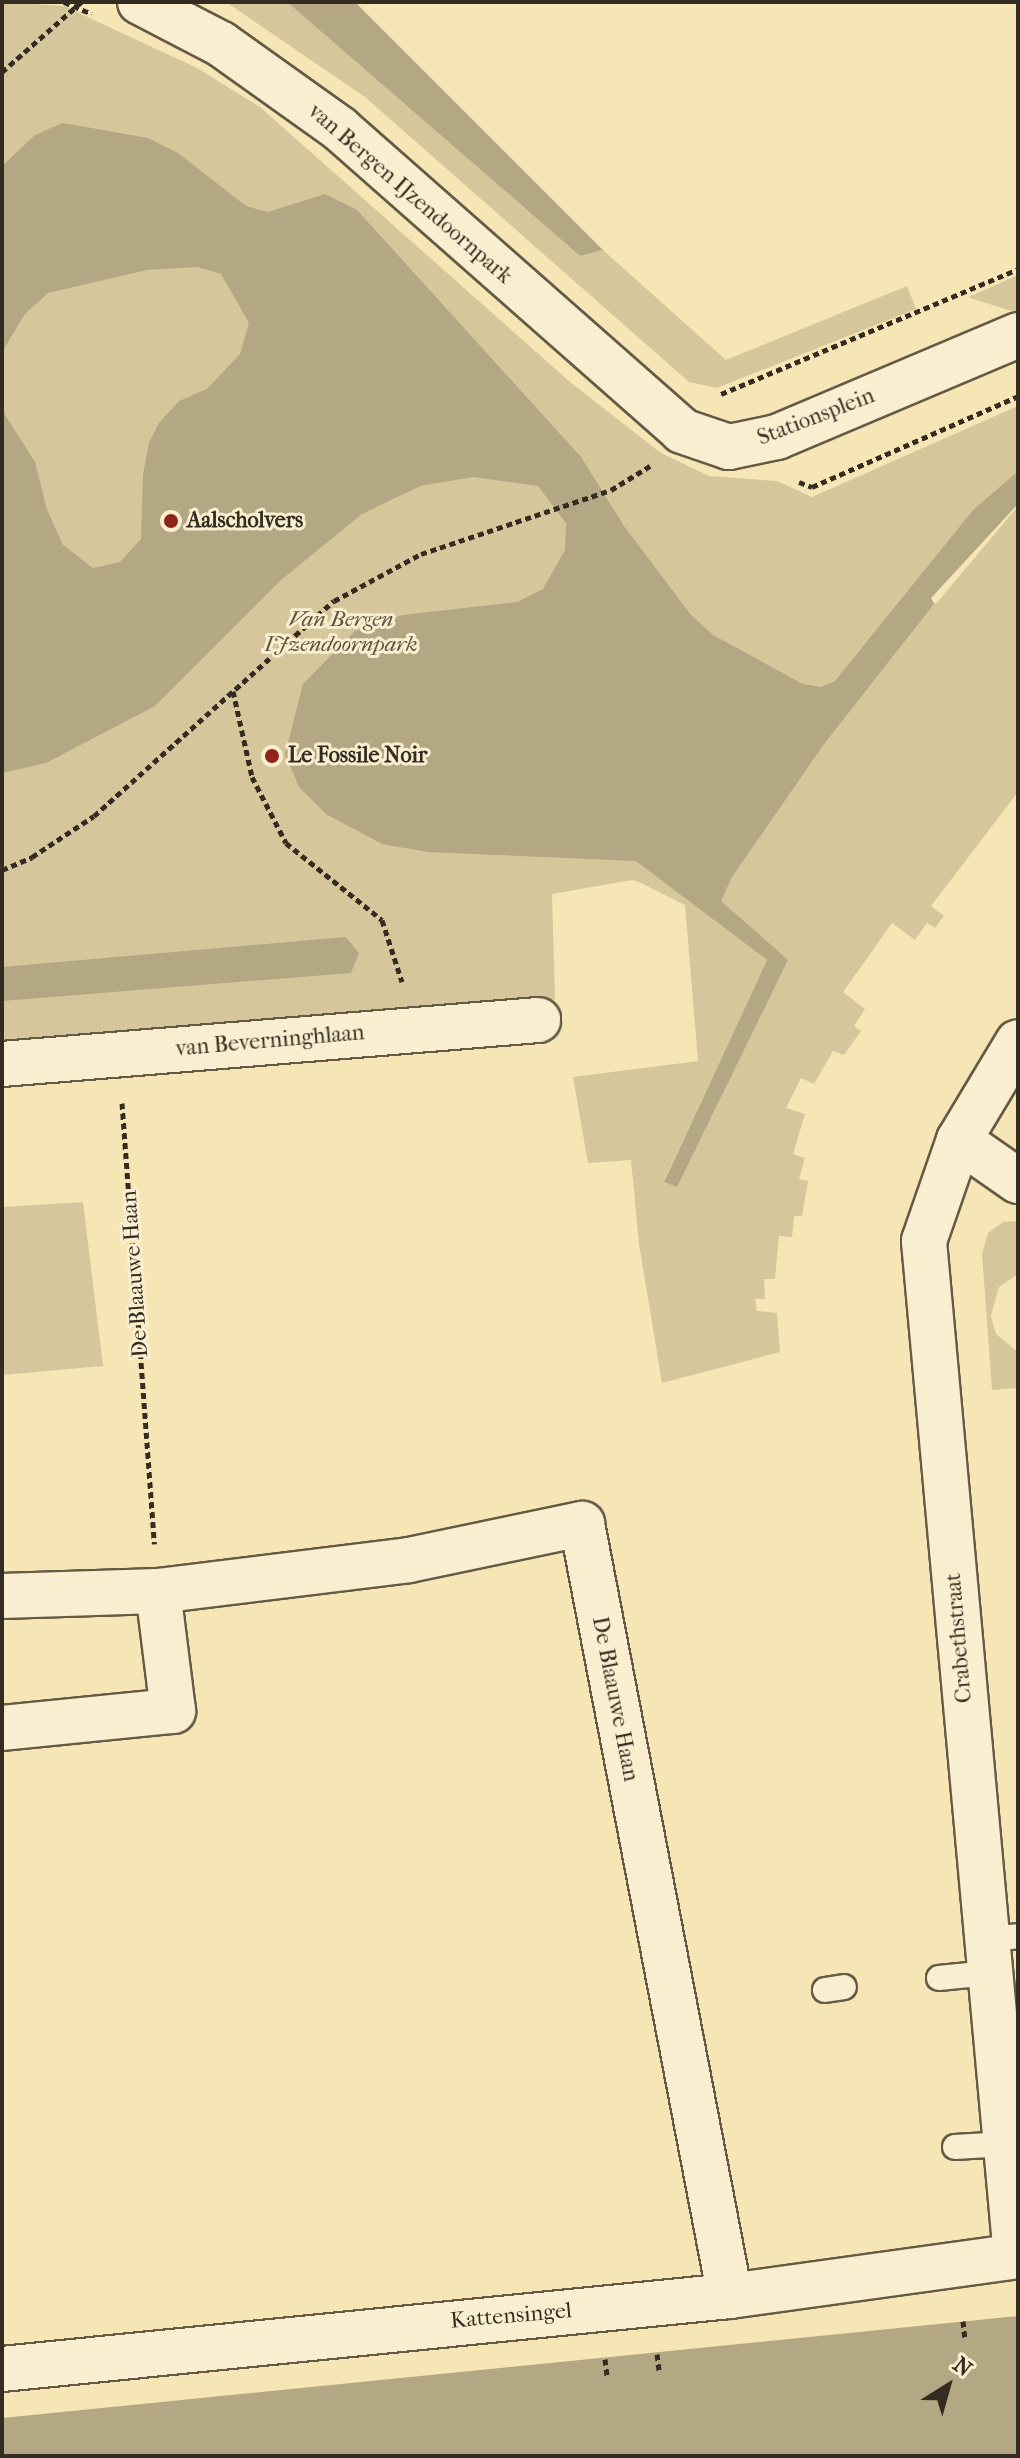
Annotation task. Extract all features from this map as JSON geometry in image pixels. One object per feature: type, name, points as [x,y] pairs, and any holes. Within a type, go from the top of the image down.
[{"type":"street","name":"van Bergen IJzendoornpark","points":[[140,2],[221,44],[340,129],[624,381]]},
{"type":"street","name":"Stationsplein","points":[[624,381],[682,431],[729,447],[777,437],[1018,335]]},
{"type":"street","name":"van Beverninghlaan","points":[[2,1064],[538,1020]]},
{"type":"street","name":"Crabethstraat","points":[[1017,2256],[1005,2144],[998,1950],[924,1241],[959,1140],[1018,1042]]},
{"type":"street","points":[[959,1140],[1018,1181]]},
{"type":"street","name":"De Blaauwe Haan","points":[[2,1596],[158,1591],[409,1560],[582,1524],[730,2296]]},
{"type":"street","points":[[2,1728],[173,1711],[158,1591]]},
{"type":"street","name":"Kattensingel","points":[[2,2369],[730,2296],[1017,2256]]},
{"type":"lane","points":[[939,1978],[998,1950]]},
{"type":"lane","points":[[955,2147],[1005,2144]]},
{"type":"path","points":[[64,2],[79,4]]},
{"type":"path","points":[[2,72],[79,4]]},
{"type":"path","points":[[725,390],[1018,269]]},
{"type":"path","points":[[2,870],[94,816],[334,601],[421,554],[549,507],[611,490]]},
{"type":"path","points":[[233,691],[252,777],[286,843],[382,920],[396,954],[411,1030]]},
{"type":"path","name":"De Blaauwe Haan","points":[[119,1054],[158,1591]]},
{"type":"path","points":[[963,2321],[965,2339]]},
{"type":"path","points":[[656,2349],[659,2371]]},
{"type":"path","points":[[605,2354],[607,2376]]},
{"type":"green space","name":"Van Bergen IJzendoornpark","points":[[2,2],[64,6],[197,68],[260,107],[570,382],[661,453],[709,476],[777,481],[812,497],[1018,406],[1018,471],[973,510],[913,585],[936,604],[1018,506],[1018,792],[931,906],[944,916],[935,928],[927,923],[915,940],[892,923],[843,992],[865,1009],[854,1026],[861,1031],[844,1055],[833,1051],[814,1084],[801,1078],[786,1108],[805,1114],[793,1154],[805,1158],[799,1179],[808,1181],[802,1216],[794,1216],[792,1237],[779,1236],[775,1279],[764,1279],[765,1299],[755,1299],[757,1311],[777,1313],[780,1352],[662,1383],[639,1244],[631,1160],[588,1163],[573,1077],[698,1061],[685,905],[641,883],[632,880],[552,894],[555,999],[2,1047]],"holes":[[[713,919],[788,960],[664,1181],[767,960]]]},
{"type":"green space","points":[[226,2],[287,2],[580,256],[603,250],[726,360],[907,286],[916,309],[717,388],[689,382],[365,97]]},
{"type":"green space","points":[[1018,275],[1018,313],[969,297]]},
{"type":"green space","points":[[83,1202],[103,1366],[2,1375],[2,1207]]},
{"type":"green space","points":[[1018,1221],[1018,1274],[999,1287],[991,1316],[996,1334],[1018,1352],[1018,1388],[992,1390],[982,1254],[988,1233],[1003,1222]]},
{"type":"shaded area","points":[[287,2],[355,2],[603,250],[580,256]]},
{"type":"shaded area","points":[[63,123],[148,138],[178,153],[246,206],[268,212],[325,194],[357,210],[581,457],[624,526],[691,615],[713,635],[803,684],[821,687],[835,681],[973,510],[1018,471],[1018,504],[931,598],[934,604],[824,744],[732,877],[721,901],[788,960],[677,1187],[664,1182],[767,960],[636,861],[428,852],[382,844],[326,814],[299,787],[285,754],[303,684],[355,631],[403,615],[517,602],[543,589],[565,550],[566,523],[538,486],[473,477],[420,486],[362,514],[281,580],[155,706],[46,763],[2,773],[2,410],[35,462],[47,510],[63,545],[93,568],[120,562],[141,539],[143,475],[149,442],[159,423],[179,401],[207,389],[240,354],[249,323],[221,274],[198,267],[147,270],[48,293],[25,314],[2,352],[2,166],[35,135]]},
{"type":"shaded area","points":[[346,937],[359,953],[351,973],[2,1001],[2,967]]},
{"type":"shaded area","points":[[1018,2316],[1018,2456],[2,2456],[2,2418]]},
{"type":"place","name":"Aalscholvers","points":[[171,521]]},
{"type":"place","name":"Le Fossile Noir","points":[[272,756]]}]
